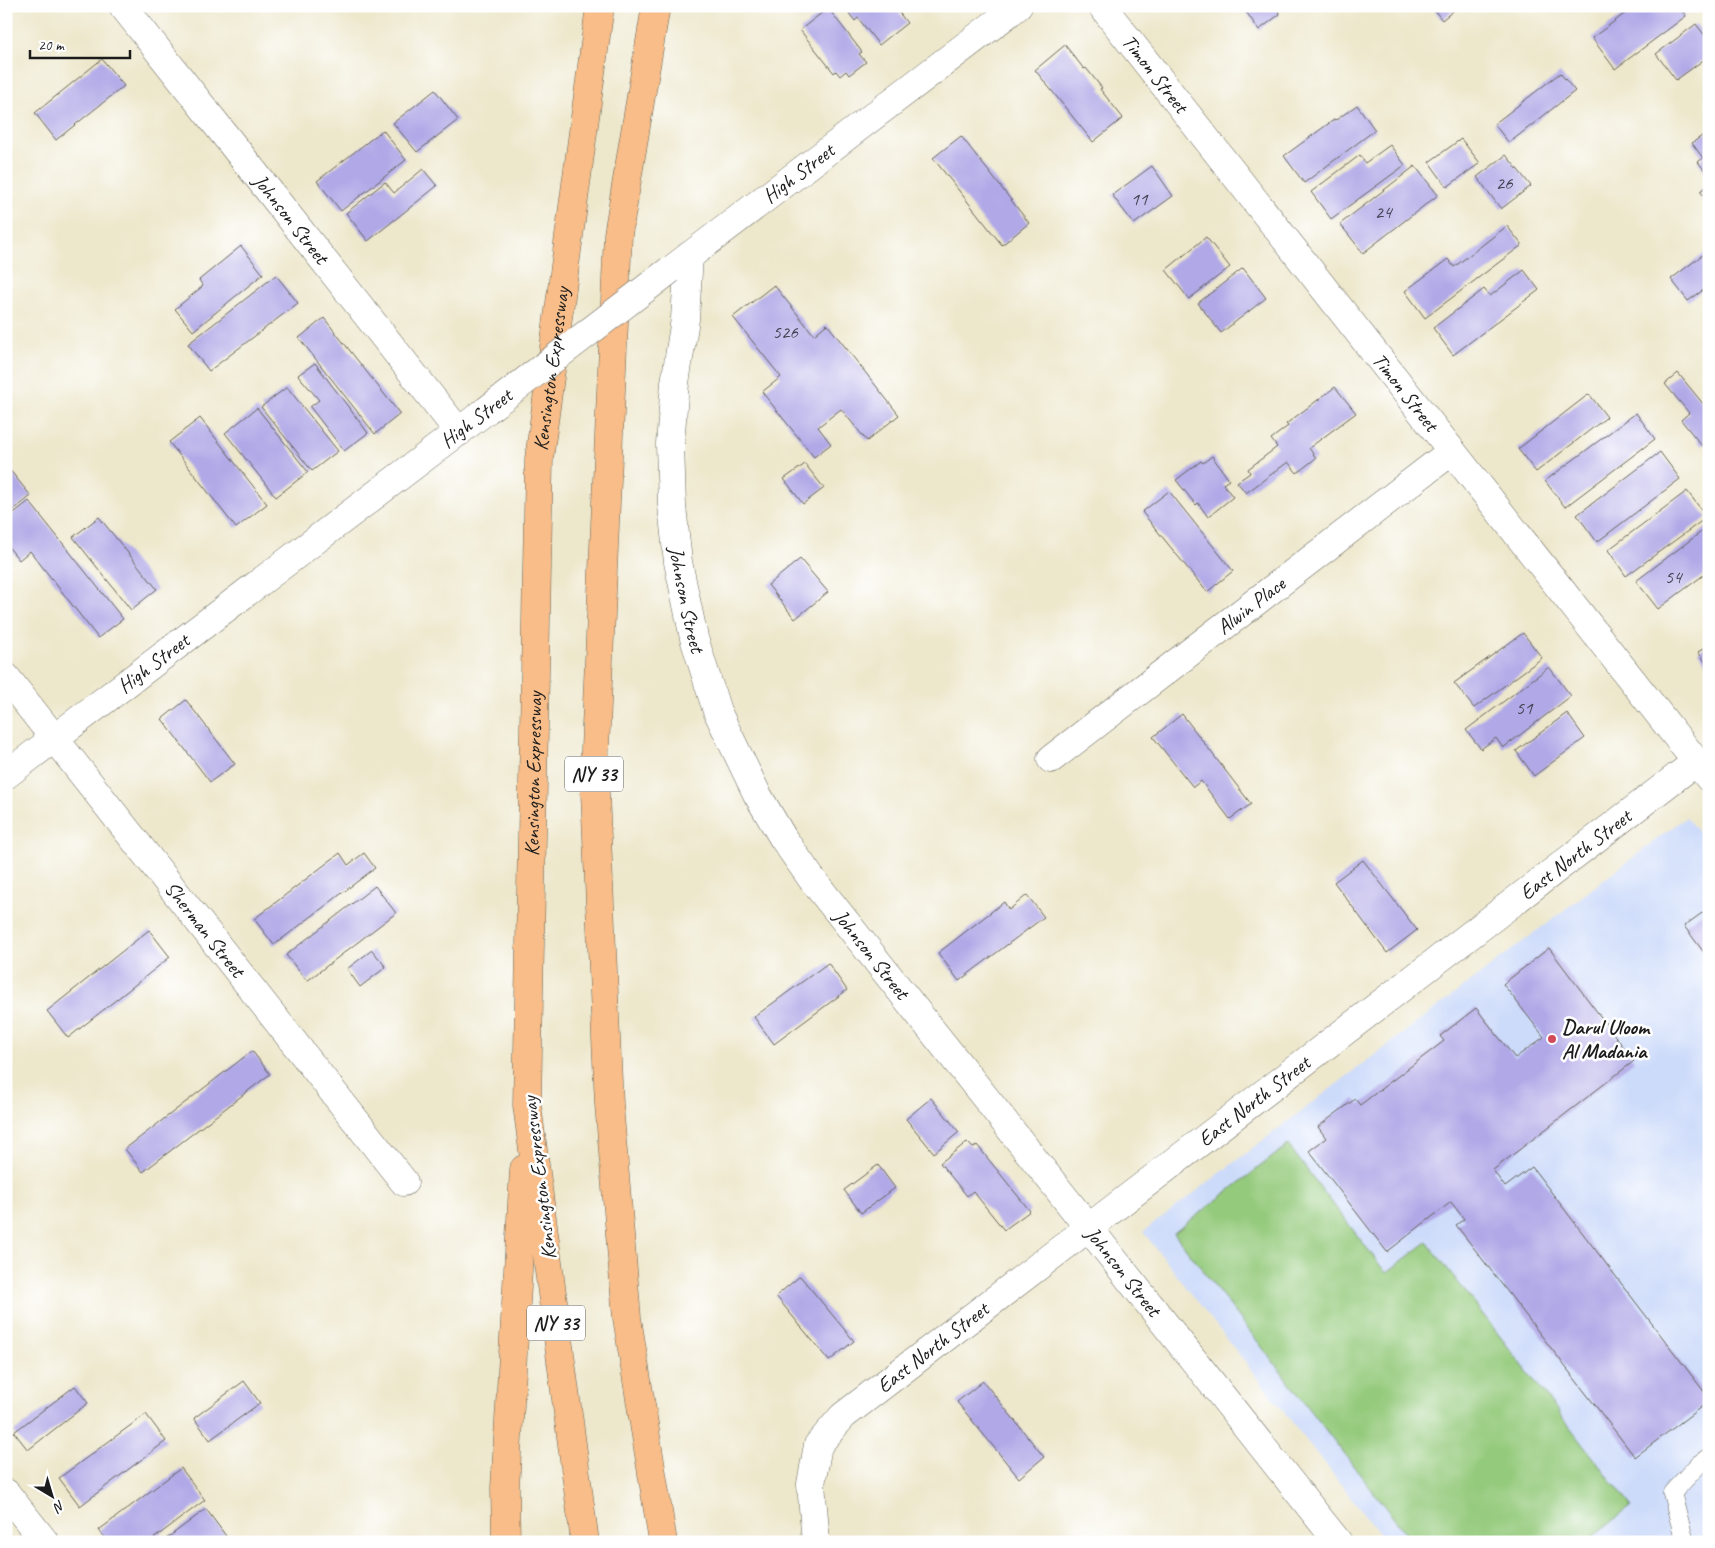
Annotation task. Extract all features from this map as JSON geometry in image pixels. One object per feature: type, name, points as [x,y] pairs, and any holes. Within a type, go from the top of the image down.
[{"type":"highway","name":"Kensington Expressway","points":[[585,1542],[527,1105],[539,459],[600,6]]},
{"type":"highway","name":"NY 33","points":[[656,6],[618,234],[594,772],[609,1104],[626,1308],[664,1536]]},
{"type":"highway","points":[[506,1542],[505,1488],[527,1105]]},
{"type":"street","name":"Johnson Street","points":[[123,6],[458,432]]},
{"type":"street","name":"High Street","points":[[6,775],[1018,6]]},
{"type":"street","name":"Timon Street","points":[[1102,6],[1702,770]]},
{"type":"street","name":"Johnson Street","points":[[680,263],[685,318],[674,392],[670,444],[672,506],[678,562],[694,638],[717,711],[757,794],[783,838],[811,878],[1338,1542]]},
{"type":"street","name":"Alwin Place","points":[[1051,759],[1452,451]]},
{"type":"street","name":"Sherman Street","points":[[6,677],[404,1182]]},
{"type":"street","name":"East North Street","points":[[816,1542],[811,1484],[818,1445],[842,1416],[1087,1227],[1702,770]]},
{"type":"street","points":[[6,1493],[44,1542]]},
{"type":"lane","points":[[1685,1542],[1672,1493],[1699,1464],[1709,1457]]},
{"type":"shaded area","name":"Darul Uloom Al Madania","points":[[1686,817],[1709,846],[1709,1542],[1386,1542],[1143,1232]]},
{"type":"green space","points":[[1288,1145],[1386,1273],[1427,1242],[1631,1506],[1585,1542],[1412,1542],[1174,1233]]},
{"type":"building","points":[[843,6],[894,6],[907,23],[879,45],[858,18],[855,21]]},
{"type":"building","points":[[1242,6],[1274,6],[1280,14],[1259,30]]},
{"type":"building","points":[[1431,6],[1459,6],[1442,20]]},
{"type":"building","points":[[1635,6],[1678,6],[1686,16],[1615,69],[1592,38]]},
{"type":"building","points":[[828,8],[862,52],[859,54],[866,62],[849,75],[846,71],[840,76],[836,71],[834,73],[800,30]]},
{"type":"building","points":[[1696,24],[1709,41],[1709,56],[1676,80],[1656,54]]},
{"type":"building","points":[[1065,45],[1102,88],[1100,89],[1123,118],[1093,142],[1035,70]]},
{"type":"building","points":[[102,59],[124,86],[56,140],[35,113]]},
{"type":"building","points":[[1560,73],[1575,91],[1509,143],[1494,124]]},
{"type":"building","points":[[435,90],[458,120],[417,152],[393,123]]},
{"type":"building","points":[[1357,105],[1375,130],[1304,183],[1284,156]]},
{"type":"building","points":[[383,130],[406,160],[341,211],[317,181]]},
{"type":"building","points":[[1709,131],[1709,170],[1706,172],[1698,162],[1703,158],[1692,143]]},
{"type":"building","points":[[961,136],[1029,223],[1002,245],[933,158]]},
{"type":"building","points":[[1461,139],[1480,163],[1447,187],[1429,162]]},
{"type":"building","points":[[1390,145],[1405,165],[1331,219],[1311,192],[1360,155],[1365,163]]},
{"type":"building","points":[[1506,155],[1531,186],[1501,209],[1477,177]]},
{"type":"building","points":[[1152,166],[1173,196],[1134,224],[1112,195]]},
{"type":"building","points":[[1415,166],[1438,195],[1363,253],[1340,224]]},
{"type":"building","points":[[423,169],[437,186],[368,241],[346,213],[385,182],[394,193]]},
{"type":"building","points":[[1709,185],[1709,202],[1700,191]]},
{"type":"building","points":[[1507,226],[1522,245],[1425,318],[1405,291],[1448,259],[1454,267]]},
{"type":"building","points":[[1206,237],[1230,267],[1189,299],[1166,270]]},
{"type":"building","points":[[241,246],[263,274],[193,331],[175,309],[203,286],[199,280]]},
{"type":"building","points":[[1709,250],[1709,286],[1688,301],[1671,279]]},
{"type":"building","points":[[1243,268],[1266,298],[1221,333],[1198,303]]},
{"type":"building","points":[[1524,270],[1539,290],[1453,355],[1433,328],[1484,289],[1490,296]]},
{"type":"building","points":[[276,275],[298,303],[209,371],[188,344]]},
{"type":"building","points":[[774,285],[814,335],[827,324],[899,415],[867,441],[841,409],[818,427],[831,444],[814,457],[762,392],[781,377],[733,317]]},
{"type":"building","points":[[324,318],[400,414],[375,434],[299,338]]},
{"type":"building","points":[[315,363],[368,433],[344,451],[310,407],[319,400],[298,375]]},
{"type":"building","points":[[1678,373],[1709,411],[1709,440],[1702,446],[1681,420],[1689,413],[1665,384]]},
{"type":"building","points":[[287,387],[338,451],[312,471],[261,407]]},
{"type":"building","points":[[1335,387],[1356,413],[1309,448],[1316,458],[1297,473],[1288,462],[1246,493],[1237,482],[1250,473],[1248,469],[1277,447],[1271,439],[1288,426],[1286,424]]},
{"type":"building","points":[[1589,394],[1607,417],[1536,472],[1518,449]]},
{"type":"building","points":[[257,408],[308,472],[276,497],[225,433]]},
{"type":"building","points":[[1636,413],[1655,439],[1565,507],[1545,481]]},
{"type":"building","points":[[200,418],[267,504],[236,528],[169,442]]},
{"type":"building","points":[[1660,452],[1680,479],[1597,542],[1577,515]]},
{"type":"building","points":[[1212,456],[1229,480],[1223,484],[1233,497],[1208,517],[1198,503],[1196,505],[1176,480],[1201,461],[1203,463]]},
{"type":"building","points":[[805,464],[824,488],[803,504],[784,479]]},
{"type":"building","points":[[9,469],[31,496],[6,516],[6,471]]},
{"type":"building","points":[[1169,491],[1233,571],[1207,592],[1142,512]]},
{"type":"building","points":[[1687,491],[1707,517],[1626,576],[1608,550]]},
{"type":"building","points":[[29,501],[123,619],[98,638],[30,551],[19,560],[6,544],[6,519]]},
{"type":"building","points":[[99,517],[157,589],[131,610],[73,537]]},
{"type":"building","points":[[1709,526],[1709,571],[1658,609],[1636,581]]},
{"type":"building","points":[[800,559],[828,592],[795,619],[768,585]]},
{"type":"building","points":[[1523,633],[1542,658],[1474,708],[1454,683]]},
{"type":"building","points":[[1709,645],[1709,667],[1698,652]]},
{"type":"building","points":[[1549,667],[1571,696],[1503,748],[1496,738],[1481,749],[1466,730]]},
{"type":"building","points":[[186,700],[235,764],[210,782],[162,719]]},
{"type":"building","points":[[1567,713],[1585,738],[1534,776],[1516,751]]},
{"type":"building","points":[[1182,714],[1251,804],[1230,819],[1201,781],[1193,787],[1153,737]]},
{"type":"building","points":[[340,853],[348,865],[364,853],[375,868],[274,945],[254,919]]},
{"type":"building","points":[[1363,860],[1417,930],[1387,953],[1334,882]]},
{"type":"building","points":[[375,886],[396,913],[307,981],[286,955]]},
{"type":"building","points":[[1027,895],[1044,917],[959,981],[938,953],[1004,902],[1009,910]]},
{"type":"building","points":[[1709,908],[1709,959],[1684,926]]},
{"type":"building","points":[[149,930],[170,957],[68,1038],[47,1011]]},
{"type":"building","points":[[1549,948],[1634,1061],[1493,1170],[1505,1187],[1532,1167],[1709,1398],[1709,1401],[1635,1457],[1456,1225],[1464,1219],[1451,1202],[1387,1252],[1309,1151],[1326,1138],[1318,1127],[1355,1099],[1360,1105],[1444,1041],[1440,1036],[1476,1008],[1515,1058],[1544,1037],[1503,984]]},
{"type":"building","points":[[372,950],[386,967],[360,987],[347,969]]},
{"type":"building","points":[[828,963],[847,990],[774,1044],[754,1017]]},
{"type":"building","points":[[252,1051],[270,1074],[143,1172],[125,1149]]},
{"type":"building","points":[[931,1098],[959,1132],[934,1153],[906,1119]]},
{"type":"building","points":[[967,1142],[973,1148],[977,1145],[1030,1211],[1004,1230],[973,1191],[967,1196],[940,1163]]},
{"type":"building","points":[[878,1165],[895,1188],[861,1213],[844,1190]]},
{"type":"building","points":[[800,1276],[854,1341],[829,1361],[776,1296]]},
{"type":"building","points":[[244,1381],[260,1403],[210,1440],[194,1418]]},
{"type":"building","points":[[983,1381],[1044,1457],[1019,1478],[957,1402]]},
{"type":"building","points":[[75,1386],[88,1403],[28,1450],[14,1432]]},
{"type":"building","points":[[146,1414],[166,1441],[80,1506],[59,1478]]},
{"type":"building","points":[[181,1468],[205,1500],[149,1542],[108,1542],[99,1530]]},
{"type":"building","points":[[206,1509],[226,1536],[218,1542],[162,1542]]},
{"type":"place","name":"Darul Uloom Al Madania","points":[[1552,1039]]}]
